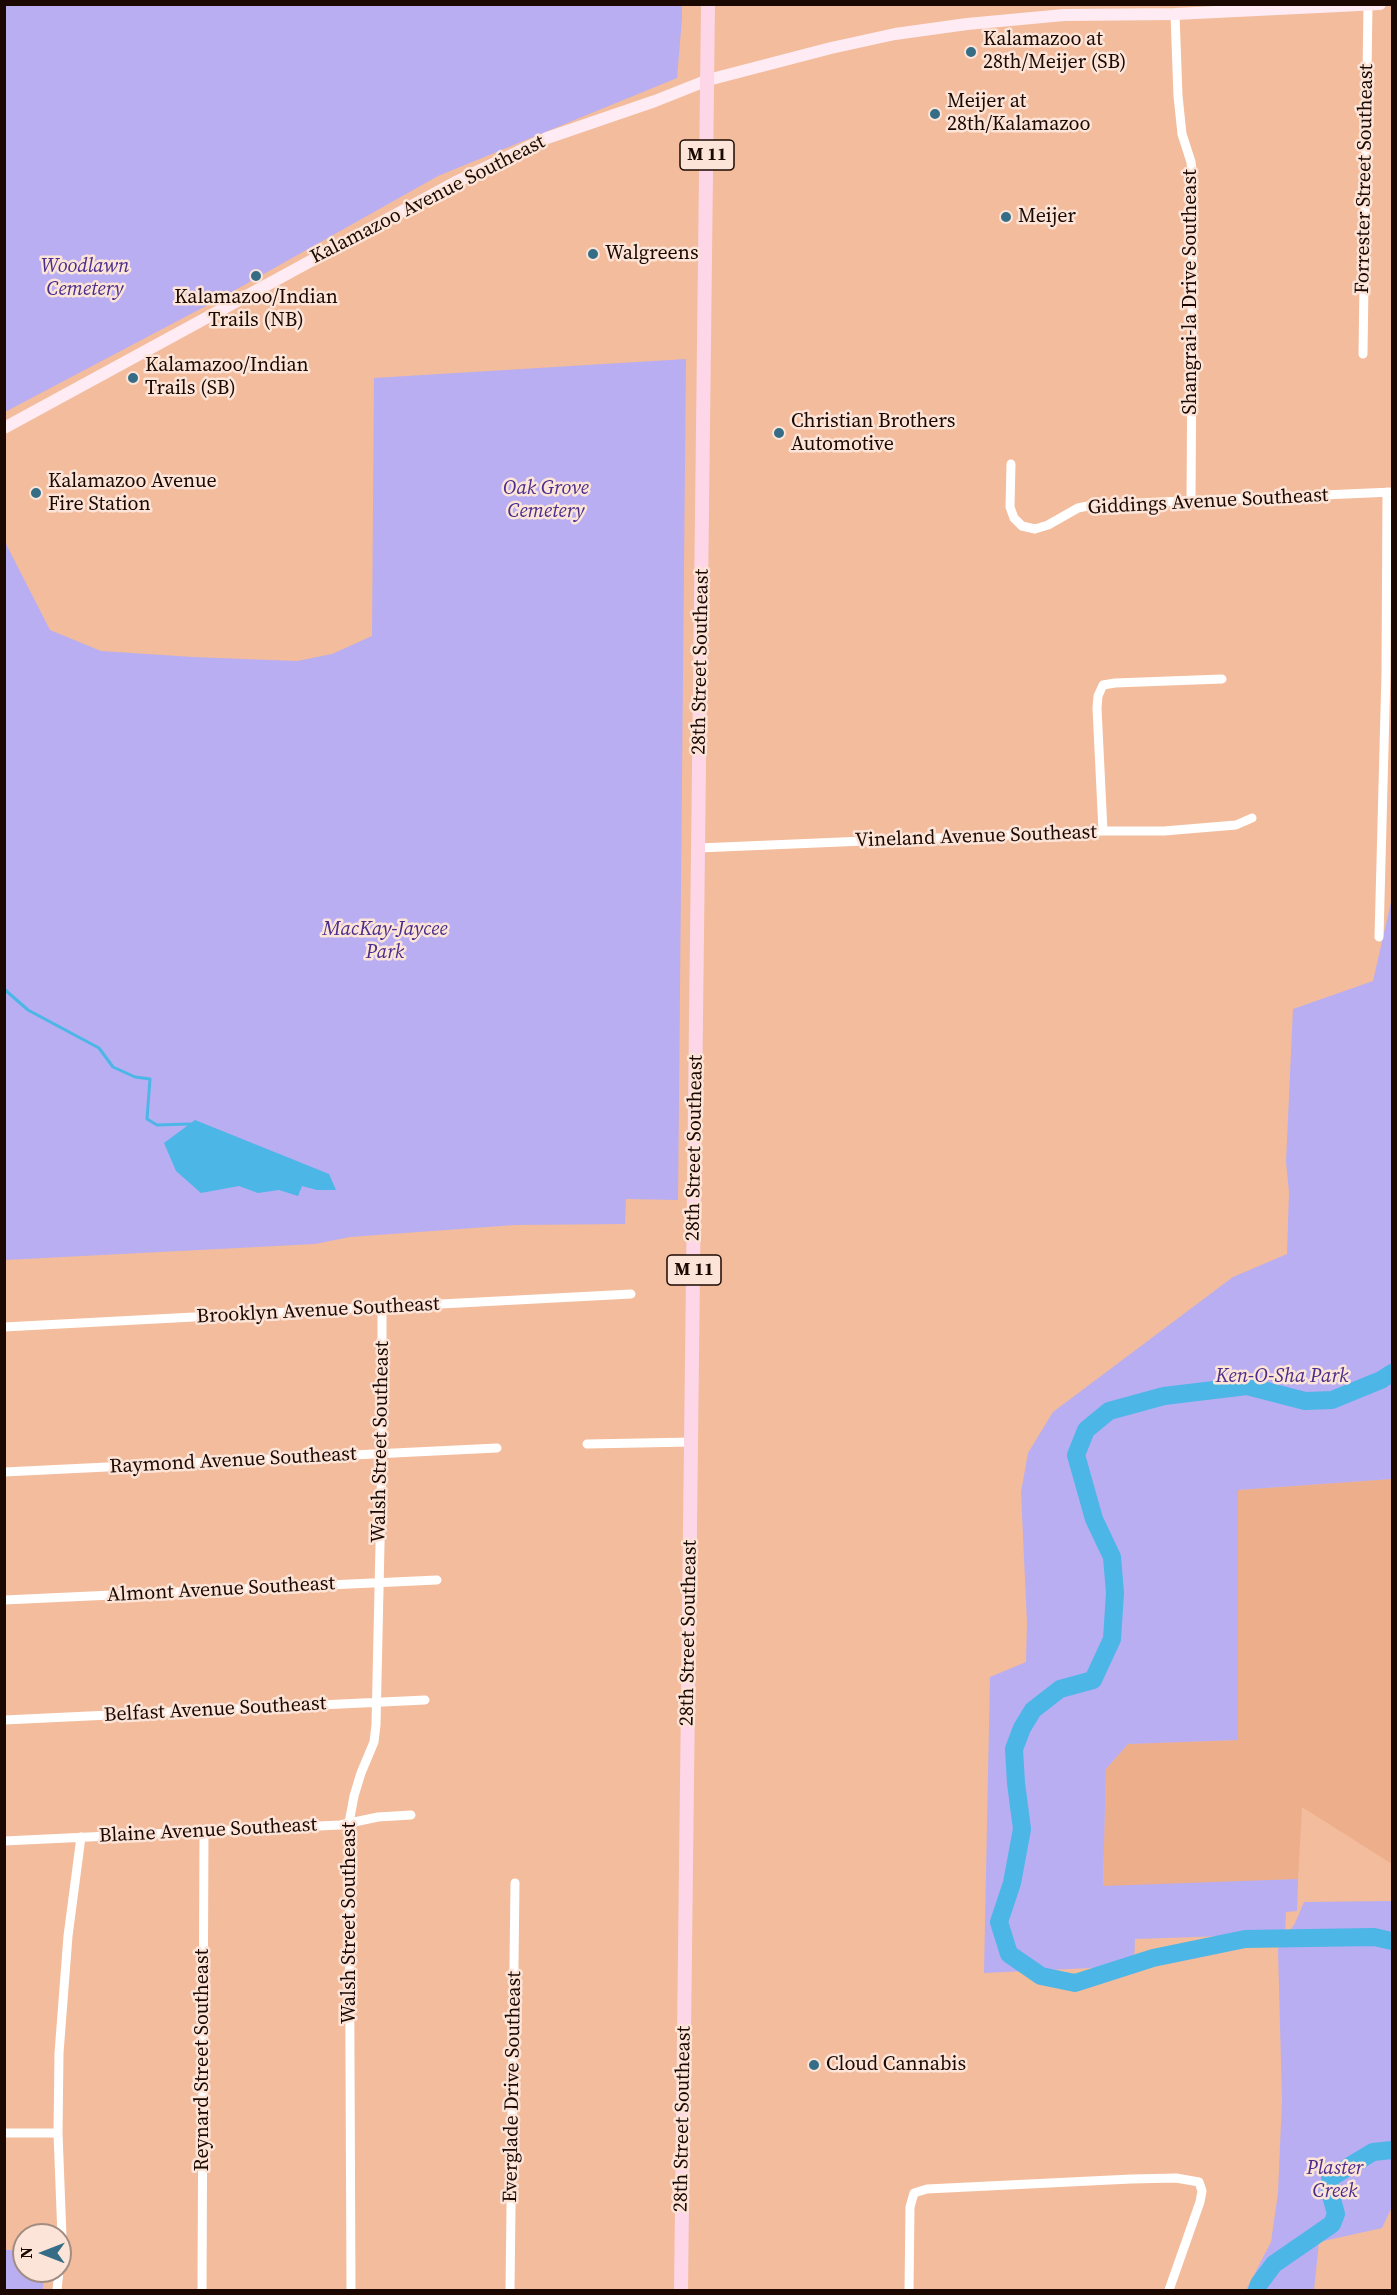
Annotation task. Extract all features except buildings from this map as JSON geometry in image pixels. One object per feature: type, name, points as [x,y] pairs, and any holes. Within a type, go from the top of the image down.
[{"type":"main road","name":"28th Street Southeast","points":[[681,2290],[708,4]]},
{"type":"main road","name":"Kalamazoo Avenue Southeast","points":[[4,429],[453,183],[547,138],[708,80],[831,48],[895,34],[957,25],[1064,15],[1175,14],[1236,8],[1380,4]]},
{"type":"street","name":"Forrester Street Southeast","points":[[1363,354],[1368,5]]},
{"type":"street","name":"Shangrai-la Drive Southeast","points":[[1175,14],[1182,134],[1191,162],[1193,182],[1191,501]]},
{"type":"street","name":"Giddings Avenue Southeast","points":[[1011,464],[1010,507],[1014,518],[1022,526],[1035,529],[1048,525],[1078,508],[1093,505],[1389,492]]},
{"type":"street","points":[[1379,937],[1388,817],[1389,492]]},
{"type":"street","points":[[1103,831],[1096,708],[1103,685],[1222,679]]},
{"type":"street","name":"Vineland Avenue Southeast","points":[[698,848],[1103,831],[1164,831],[1236,825],[1252,818]]},
{"type":"street","name":"Brooklyn Avenue Southeast","points":[[4,1327],[631,1294]]},
{"type":"street","name":"Walsh Street Southeast","points":[[351,2290],[349,1822],[361,1773],[374,1742],[377,1702],[382,1454],[382,1308]]},
{"type":"street","points":[[587,1444],[692,1442]]},
{"type":"street","name":"Raymond Avenue Southeast","points":[[4,1472],[497,1448]]},
{"type":"street","name":"Almont Avenue Southeast","points":[[4,1600],[437,1580]]},
{"type":"street","name":"Belfast Avenue Southeast","points":[[4,1720],[425,1700]]},
{"type":"street","name":"Blaine Avenue Southeast","points":[[4,1841],[340,1825],[378,1817],[411,1815]]},
{"type":"street","name":"Reynard Street Southeast","points":[[202,2290],[204,1830]]},
{"type":"street","points":[[61,2223],[58,2133],[59,2053],[68,1936],[81,1837]]},
{"type":"street","name":"Everglade Drive Southeast","points":[[510,2290],[516,1883]]},
{"type":"street","points":[[4,2133],[58,2133]]},
{"type":"street","points":[[909,2290],[910,2207],[914,2193],[927,2189],[1176,2178],[1199,2182],[1202,2191],[1169,2290]]},
{"type":"shaded area","points":[[1392,1479],[1392,1864],[1302,1807],[1298,1879],[1103,1887],[1106,1769],[1128,1744],[1238,1740],[1238,1490]]},
{"type":"green space","name":"Woodlawn Cemetery","points":[[5,4],[682,4],[682,18],[677,78],[438,176],[221,298],[5,412]]},
{"type":"green space","name":"MacKay-Jaycee Park","points":[[686,359],[678,1200],[626,1199],[625,1224],[515,1225],[350,1237],[315,1244],[5,1260],[5,542],[50,630],[101,651],[297,661],[332,654],[372,636],[374,378]]},
{"type":"green space","name":"Ken-O-Sha Park","points":[[1392,898],[1392,1479],[1238,1490],[1238,1740],[1128,1744],[1106,1769],[1103,1886],[1298,1879],[1297,1911],[1286,1912],[1285,1934],[1135,1939],[1134,1966],[984,1973],[990,1677],[1026,1662],[1027,1623],[1021,1492],[1028,1453],[1053,1412],[1233,1277],[1287,1254],[1289,1192],[1286,1162],[1293,1009],[1373,981]]},
{"type":"green space","name":"Plaster Creek","points":[[1392,1901],[1392,2207],[1382,2228],[1319,2242],[1314,2290],[1246,2290],[1271,2242],[1278,2193],[1282,2100],[1278,1949],[1295,1923],[1304,1902]]},
{"type":"green space","points":[[4,2250],[12,2250],[12,2283],[43,2283],[43,2290],[5,2290]]},
{"type":"water","points":[[195,1120],[329,1174],[336,1190],[317,1190],[302,1186],[298,1196],[279,1190],[258,1193],[239,1186],[201,1193],[176,1171],[164,1143]]},
{"type":"waterway","points":[[4,989],[28,1010],[99,1048],[113,1067],[135,1077],[150,1079],[147,1119],[157,1125],[190,1124]]},
{"type":"waterway","name":"Plaster Creek","points":[[1392,1373],[1381,1380],[1332,1400],[1305,1401],[1247,1386],[1164,1396],[1109,1411],[1086,1430],[1076,1455],[1094,1519],[1112,1557],[1115,1593],[1112,1639],[1093,1680],[1060,1689],[1033,1710],[1022,1728],[1014,1749],[1022,1829],[1012,1883],[999,1922],[1009,1954],[1041,1976],[1075,1983],[1153,1958],[1245,1939],[1374,1937],[1392,1941]]},
{"type":"waterway","name":"Plaster Creek","points":[[1257,2290],[1274,2264],[1332,2224],[1336,2214],[1330,2192],[1330,2178],[1373,2152],[1392,2150]]},
{"type":"place","name":"Kalamazoo at 28th/Meijer (SB)","points":[[971,52]]},
{"type":"place","name":"Meijer at 28th/Kalamazoo","points":[[935,114]]},
{"type":"place","name":"Meijer","points":[[1006,217]]},
{"type":"place","name":"Walgreens","points":[[593,254]]},
{"type":"place","name":"Kalamazoo/Indian Trails (NB)","points":[[256,276]]},
{"type":"place","name":"Kalamazoo/Indian Trails (SB)","points":[[133,378]]},
{"type":"place","name":"Christian Brothers Automotive","points":[[779,433]]},
{"type":"place","name":"Kalamazoo Avenue Fire Station","points":[[36,493]]},
{"type":"place","name":"Cloud Cannabis","points":[[814,2065]]},
{"type":"park label","name":"Oak Grove Cemetery","points":[[546,500]]}]
